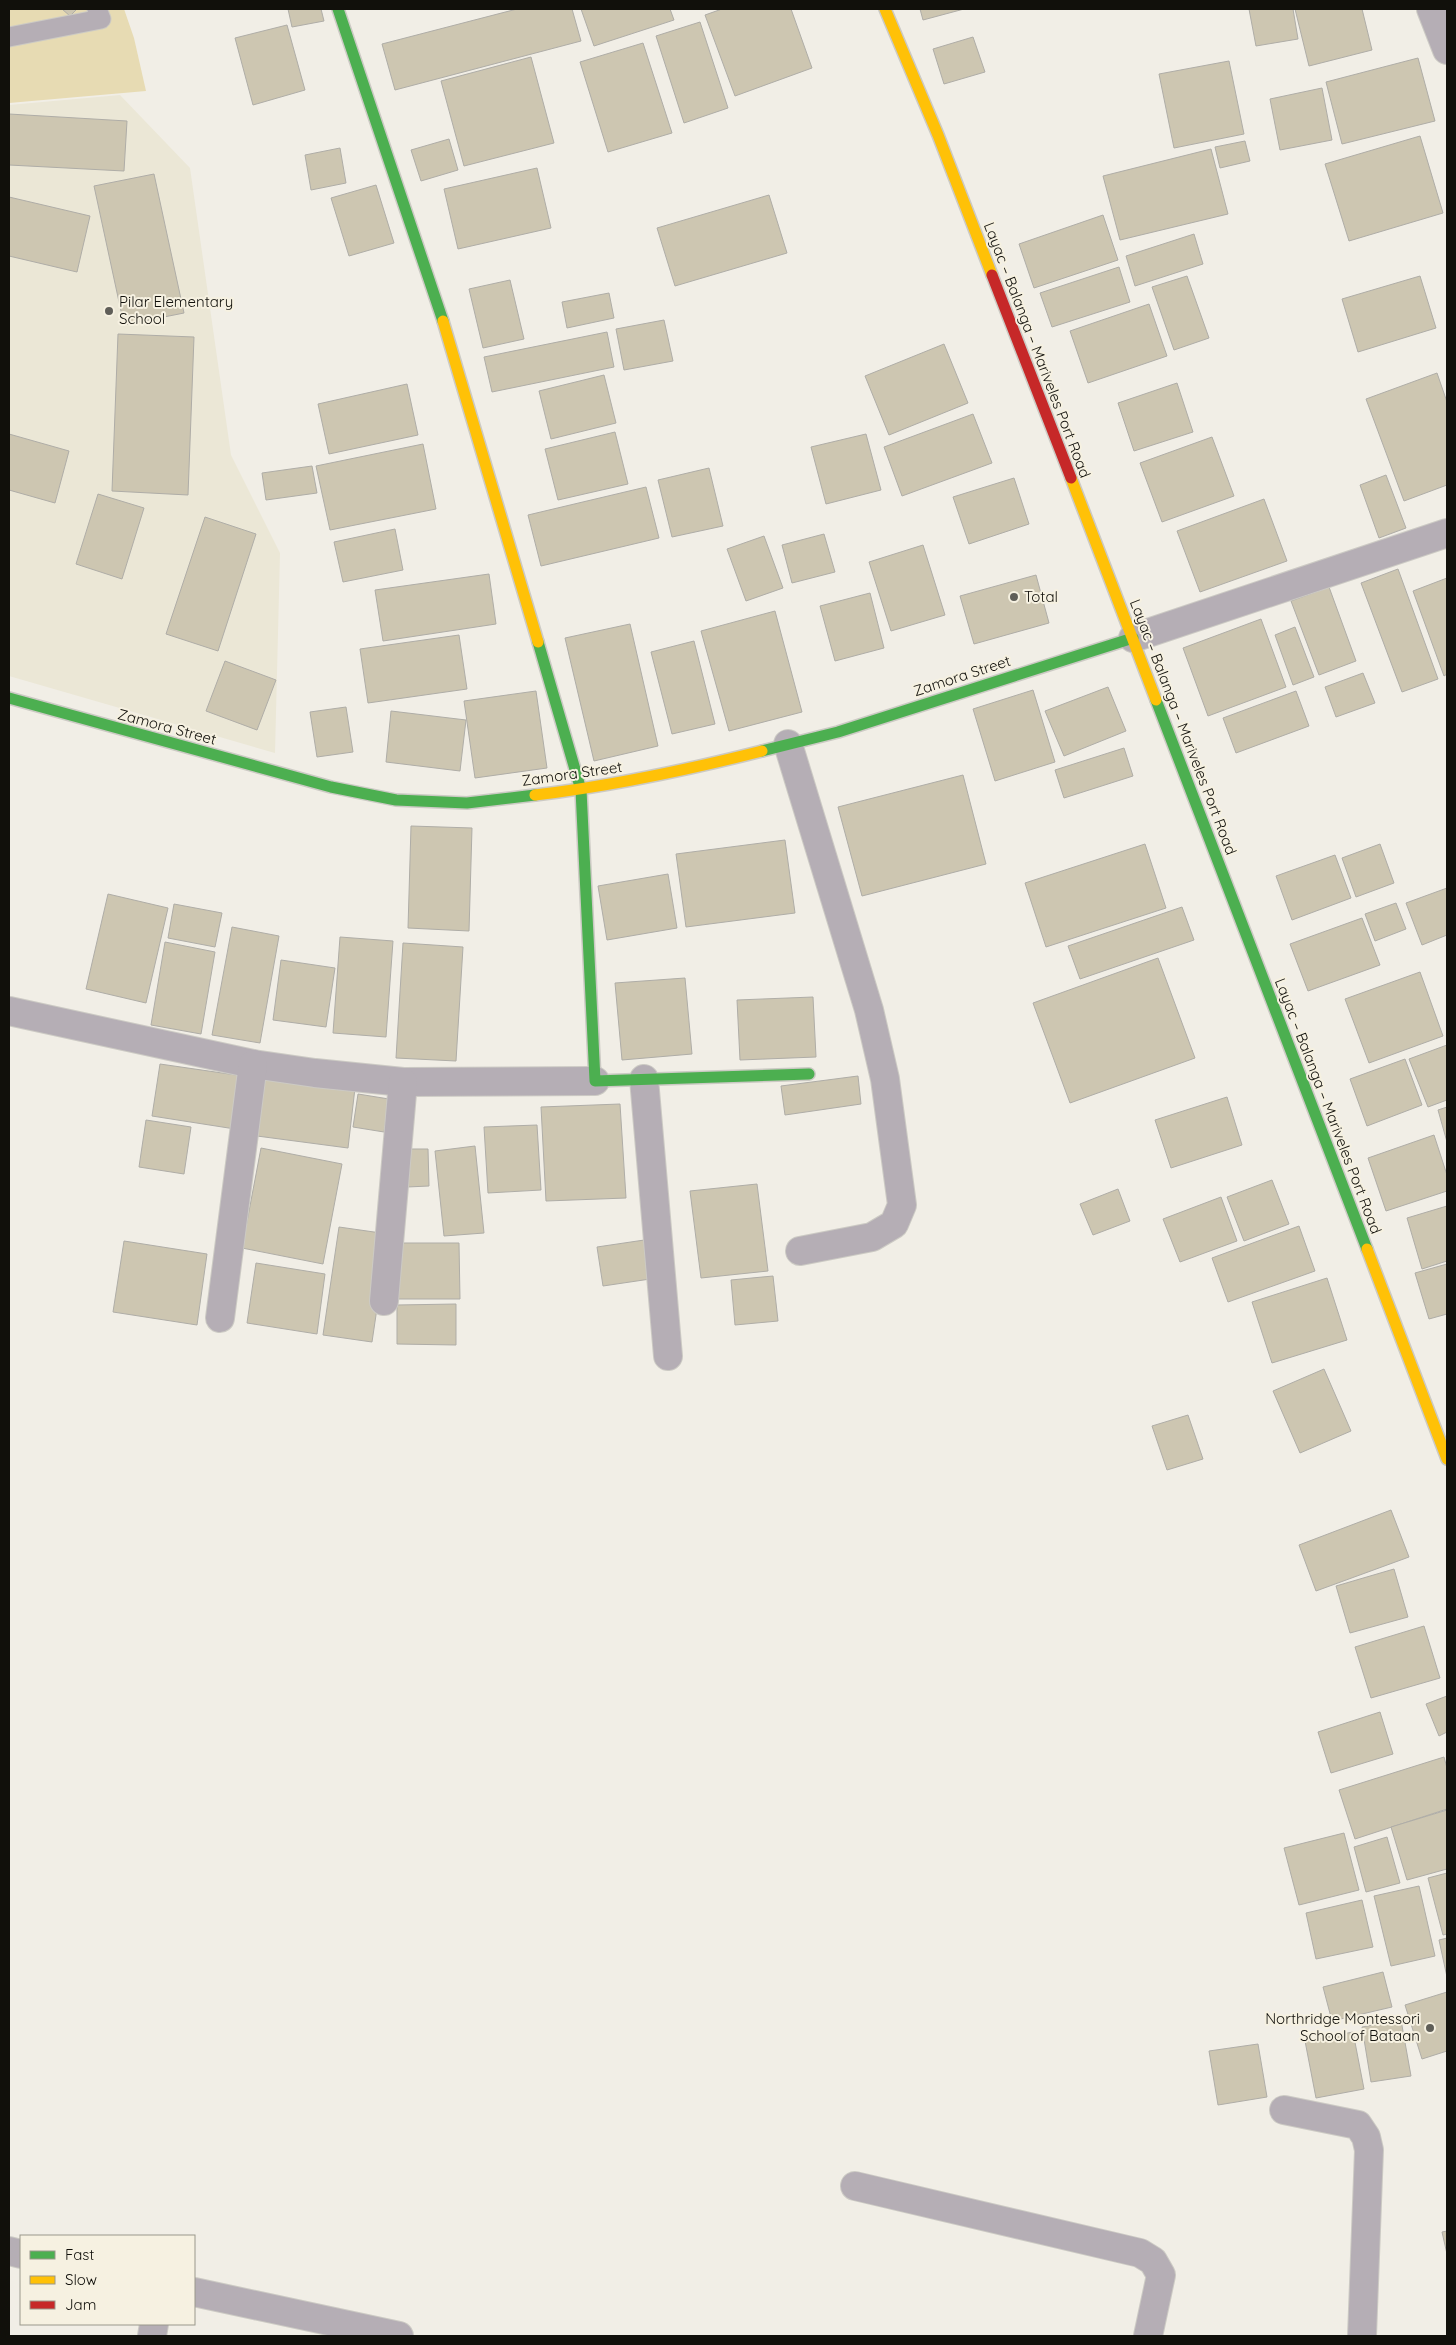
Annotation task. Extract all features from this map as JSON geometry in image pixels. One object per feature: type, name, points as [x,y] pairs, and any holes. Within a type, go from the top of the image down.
[{"type":"street","points":[[338,9],[431,279],[581,790],[595,1081]]},
{"type":"street","name":"Layac – Balanga – Mariveles Port Road","points":[[884,9],[941,144],[1133,638],[1447,1459]]},
{"type":"street","points":[[1431,9],[1447,50]]},
{"type":"street","points":[[1133,638],[1447,533]]},
{"type":"street","name":"Zamora Street","points":[[9,698],[331,787],[396,800],[467,802],[581,790],[686,770],[838,732],[1133,638]]},
{"type":"street","points":[[788,744],[869,1010],[884,1078],[902,1205],[894,1224],[872,1238],[800,1250]]},
{"type":"street","points":[[9,1011],[253,1064],[403,1082],[595,1081],[809,1074]]},
{"type":"street","points":[[220,1318],[253,1064]]},
{"type":"street","points":[[644,1079],[668,1356]]},
{"type":"street","points":[[384,1301],[403,1082]]},
{"type":"street","points":[[1284,2110],[1358,2125],[1366,2137],[1369,2150],[1362,2336]]},
{"type":"street","points":[[855,2186],[1140,2253],[1153,2261],[1161,2275],[1148,2336]]},
{"type":"street","points":[[195,2292],[354,2332],[400,2336]]},
{"type":"lane","points":[[9,37],[100,19],[97,9]]},
{"type":"shaded area","points":[[9,9],[124,9],[134,38],[146,91],[9,103]]},
{"type":"shaded area","name":"Pilar Elementary School","points":[[120,95],[190,168],[231,455],[280,553],[275,753],[9,676],[9,105]]},
{"type":"building","points":[[62,9],[77,9],[70,16]]},
{"type":"building","points":[[288,9],[321,9],[324,21],[292,27]]},
{"type":"building","points":[[517,9],[572,9],[581,41],[395,90],[382,44]]},
{"type":"building","points":[[581,9],[670,9],[674,20],[594,46]]},
{"type":"building","points":[[722,9],[791,9],[812,68],[735,96],[705,15]]},
{"type":"building","points":[[920,9],[964,9],[923,20]]},
{"type":"building","points":[[1249,9],[1293,9],[1298,39],[1256,46]]},
{"type":"building","points":[[1295,9],[1362,9],[1372,50],[1309,66]]},
{"type":"building","points":[[700,22],[728,108],[684,123],[656,36]]},
{"type":"building","points":[[287,25],[305,90],[253,105],[235,38]]},
{"type":"building","points":[[973,37],[985,72],[944,84],[933,49]]},
{"type":"building","points":[[643,43],[672,133],[608,152],[580,62]]},
{"type":"building","points":[[531,57],[554,143],[464,166],[441,81]]},
{"type":"building","points":[[1418,58],[1435,121],[1342,144],[1326,82]]},
{"type":"building","points":[[1229,61],[1244,134],[1174,148],[1159,74]]},
{"type":"building","points":[[1322,88],[1332,140],[1280,150],[1270,99]]},
{"type":"building","points":[[9,114],[127,121],[124,171],[9,165]]},
{"type":"building","points":[[1420,136],[1443,213],[1349,241],[1325,164]]},
{"type":"building","points":[[449,139],[458,170],[421,181],[411,150]]},
{"type":"building","points":[[1245,141],[1250,161],[1220,168],[1215,147]]},
{"type":"building","points":[[340,148],[346,183],[311,190],[305,155]]},
{"type":"building","points":[[1211,149],[1228,214],[1120,240],[1103,176]]},
{"type":"building","points":[[537,168],[551,228],[458,249],[444,189]]},
{"type":"building","points":[[154,174],[184,313],[124,325],[94,186]]},
{"type":"building","points":[[376,185],[394,243],[349,256],[331,198]]},
{"type":"building","points":[[769,195],[787,253],[675,286],[657,228]]},
{"type":"building","points":[[9,197],[90,216],[77,272],[9,256]]},
{"type":"building","points":[[1103,215],[1118,260],[1034,288],[1019,244]]},
{"type":"building","points":[[1194,234],[1203,264],[1135,286],[1126,256]]},
{"type":"building","points":[[1119,267],[1130,302],[1052,327],[1040,293]]},
{"type":"building","points":[[1187,276],[1209,338],[1174,350],[1152,287]]},
{"type":"building","points":[[1420,276],[1436,328],[1358,352],[1342,299]]},
{"type":"building","points":[[510,280],[524,339],[483,348],[469,289]]},
{"type":"building","points":[[609,293],[614,318],[567,328],[562,302]]},
{"type":"building","points":[[1149,304],[1167,356],[1088,383],[1070,331]]},
{"type":"building","points":[[664,320],[673,361],[624,370],[616,329]]},
{"type":"building","points":[[607,332],[614,367],[492,392],[484,357]]},
{"type":"building","points":[[118,334],[194,337],[188,495],[112,491]]},
{"type":"building","points":[[944,344],[968,403],[889,435],[865,376]]},
{"type":"building","points":[[1437,373],[1447,402],[1447,485],[1404,501],[1366,399]]},
{"type":"building","points":[[604,375],[616,423],[551,439],[539,391]]},
{"type":"building","points":[[1177,383],[1193,432],[1134,451],[1118,403]]},
{"type":"building","points":[[407,384],[418,435],[329,454],[318,404]]},
{"type":"building","points":[[973,414],[992,463],[902,496],[884,447]]},
{"type":"building","points":[[615,432],[628,484],[558,500],[545,449]]},
{"type":"building","points":[[9,434],[69,451],[55,503],[9,490]]},
{"type":"building","points":[[866,434],[881,490],[826,504],[811,447]]},
{"type":"building","points":[[1212,437],[1234,496],[1162,522],[1140,463]]},
{"type":"building","points":[[423,444],[436,509],[330,530],[316,466]]},
{"type":"building","points":[[312,466],[317,493],[266,500],[262,473]]},
{"type":"building","points":[[709,468],[723,526],[672,537],[658,480]]},
{"type":"building","points":[[1386,475],[1406,528],[1379,538],[1360,485]]},
{"type":"building","points":[[1014,478],[1029,524],[969,544],[953,497]]},
{"type":"building","points":[[646,487],[659,538],[541,566],[528,515]]},
{"type":"building","points":[[98,494],[144,508],[122,579],[76,564]]},
{"type":"building","points":[[1264,499],[1287,561],[1200,592],[1177,531]]},
{"type":"building","points":[[205,517],[256,534],[218,651],[166,634]]},
{"type":"building","points":[[395,529],[403,570],[343,582],[334,542]]},
{"type":"building","points":[[824,534],[835,572],[792,583],[782,545]]},
{"type":"building","points":[[764,536],[783,588],[746,601],[727,549]]},
{"type":"building","points":[[923,545],[945,615],[891,631],[869,562]]},
{"type":"building","points":[[1398,569],[1438,679],[1402,692],[1361,583]]},
{"type":"building","points":[[489,574],[496,624],[383,641],[375,590]]},
{"type":"building","points":[[1036,575],[1049,623],[974,644],[960,596]]},
{"type":"building","points":[[1447,578],[1447,674],[1444,676],[1413,591]]},
{"type":"building","points":[[1329,587],[1356,661],[1319,675],[1291,601]]},
{"type":"building","points":[[870,593],[884,648],[835,661],[820,606]]},
{"type":"building","points":[[775,611],[802,712],[729,731],[701,631]]},
{"type":"building","points":[[1261,619],[1286,687],[1208,716],[1183,648]]},
{"type":"building","points":[[630,624],[658,746],[594,761],[565,638]]},
{"type":"building","points":[[1295,627],[1314,677],[1293,685],[1275,635]]},
{"type":"building","points":[[459,635],[467,689],[368,703],[360,649]]},
{"type":"building","points":[[694,641],[715,724],[672,734],[651,652]]},
{"type":"building","points":[[225,661],[276,680],[257,730],[206,711]]},
{"type":"building","points":[[1363,673],[1375,703],[1336,717],[1325,687]]},
{"type":"building","points":[[1108,687],[1126,731],[1064,756],[1045,711]]},
{"type":"building","points":[[1033,690],[1055,762],[995,781],[973,709]]},
{"type":"building","points":[[536,691],[547,768],[475,778],[464,701]]},
{"type":"building","points":[[1296,691],[1309,726],[1236,753],[1223,718]]},
{"type":"building","points":[[346,707],[353,752],[317,757],[310,712]]},
{"type":"building","points":[[391,711],[466,720],[460,771],[386,762]]},
{"type":"building","points":[[1124,748],[1133,776],[1064,798],[1055,770]]},
{"type":"building","points":[[963,775],[986,864],[862,896],[838,807]]},
{"type":"building","points":[[411,826],[472,828],[469,931],[408,928]]},
{"type":"building","points":[[785,840],[795,913],[686,927],[676,854]]},
{"type":"building","points":[[1145,844],[1166,908],[1046,947],[1025,883]]},
{"type":"building","points":[[1380,844],[1394,883],[1356,897],[1342,858]]},
{"type":"building","points":[[1335,855],[1351,898],[1292,920],[1276,876]]},
{"type":"building","points":[[668,874],[677,928],[607,940],[598,886]]},
{"type":"building","points":[[1447,888],[1447,935],[1422,945],[1406,903]]},
{"type":"building","points":[[108,894],[168,908],[146,1003],[86,989]]},
{"type":"building","points":[[1396,903],[1406,929],[1375,941],[1365,914]]},
{"type":"building","points":[[174,904],[222,913],[215,947],[168,938]]},
{"type":"building","points":[[1182,907],[1194,940],[1080,979],[1068,946]]},
{"type":"building","points":[[1362,918],[1380,965],[1308,991],[1290,944]]},
{"type":"building","points":[[232,927],[279,936],[260,1043],[212,1035]]},
{"type":"building","points":[[340,937],[393,941],[386,1037],[333,1033]]},
{"type":"building","points":[[165,942],[215,952],[201,1034],[151,1025]]},
{"type":"building","points":[[403,943],[463,947],[456,1061],[396,1058]]},
{"type":"building","points":[[1158,958],[1195,1058],[1070,1103],[1033,1003]]},
{"type":"building","points":[[281,960],[335,968],[326,1027],[273,1020]]},
{"type":"building","points":[[1420,972],[1443,1036],[1369,1063],[1345,999]]},
{"type":"building","points":[[685,978],[692,1054],[622,1060],[615,983]]},
{"type":"building","points":[[813,997],[816,1057],[740,1060],[737,1000]]},
{"type":"building","points":[[1447,1045],[1447,1100],[1428,1107],[1409,1059]]},
{"type":"building","points":[[1405,1059],[1422,1105],[1367,1126],[1350,1079]]},
{"type":"building","points":[[160,1064],[243,1076],[235,1129],[152,1116]]},
{"type":"building","points":[[265,1076],[355,1088],[348,1148],[257,1136]]},
{"type":"building","points":[[858,1076],[861,1104],[785,1115],[781,1086]]},
{"type":"building","points":[[358,1094],[389,1099],[384,1132],[353,1127]]},
{"type":"building","points":[[1227,1097],[1242,1145],[1171,1168],[1155,1120]]},
{"type":"building","points":[[620,1104],[626,1198],[546,1201],[541,1107]]},
{"type":"building","points":[[1447,1107],[1447,1142],[1438,1110]]},
{"type":"building","points":[[146,1120],[191,1127],[184,1174],[139,1167]]},
{"type":"building","points":[[537,1125],[541,1190],[488,1193],[484,1127]]},
{"type":"building","points":[[1434,1135],[1447,1175],[1447,1191],[1386,1211],[1368,1158]]},
{"type":"building","points":[[475,1146],[484,1233],[444,1236],[435,1151]]},
{"type":"building","points":[[261,1148],[342,1164],[323,1264],[242,1248]]},
{"type":"building","points":[[406,1149],[428,1149],[429,1186],[407,1187]]},
{"type":"building","points":[[1272,1180],[1289,1224],[1244,1241],[1227,1197]]},
{"type":"building","points":[[757,1184],[768,1271],[701,1278],[690,1191]]},
{"type":"building","points":[[1118,1189],[1130,1221],[1093,1235],[1080,1204]]},
{"type":"building","points":[[1221,1197],[1237,1241],[1180,1262],[1163,1219]]},
{"type":"building","points":[[1447,1206],[1447,1261],[1422,1269],[1407,1218]]},
{"type":"building","points":[[1299,1226],[1315,1271],[1228,1302],[1212,1258]]},
{"type":"building","points":[[339,1227],[388,1234],[372,1342],[323,1335]]},
{"type":"building","points":[[651,1239],[657,1278],[603,1286],[597,1247]]},
{"type":"building","points":[[124,1241],[207,1254],[197,1325],[113,1312]]},
{"type":"building","points":[[396,1243],[459,1243],[460,1299],[396,1299]]},
{"type":"building","points":[[256,1263],[325,1274],[317,1334],[247,1323]]},
{"type":"building","points":[[1447,1264],[1447,1314],[1429,1319],[1415,1273]]},
{"type":"building","points":[[773,1276],[778,1321],[735,1325],[731,1280]]},
{"type":"building","points":[[1327,1278],[1347,1340],[1272,1363],[1252,1302]]},
{"type":"building","points":[[456,1304],[456,1345],[397,1344],[397,1305]]},
{"type":"building","points":[[1324,1369],[1351,1431],[1300,1453],[1273,1391]]},
{"type":"building","points":[[1188,1415],[1203,1459],[1167,1470],[1152,1426]]},
{"type":"building","points":[[1391,1510],[1409,1557],[1316,1591],[1299,1545]]},
{"type":"building","points":[[1394,1569],[1408,1617],[1350,1633],[1336,1586]]},
{"type":"building","points":[[1424,1626],[1440,1678],[1371,1698],[1355,1647]]},
{"type":"building","points":[[1447,1696],[1447,1732],[1439,1736],[1426,1704]]},
{"type":"building","points":[[1380,1712],[1393,1754],[1331,1773],[1318,1732]]},
{"type":"building","points":[[1444,1757],[1447,1768],[1447,1809],[1355,1839],[1339,1790]]},
{"type":"building","points":[[1447,1810],[1447,1869],[1407,1880],[1391,1827]]},
{"type":"building","points":[[1344,1833],[1359,1890],[1299,1905],[1284,1848]]},
{"type":"building","points":[[1387,1837],[1400,1883],[1366,1892],[1354,1847]]},
{"type":"building","points":[[1447,1873],[1447,1934],[1443,1935],[1428,1878]]},
{"type":"building","points":[[1419,1886],[1435,1956],[1391,1966],[1374,1896]]},
{"type":"building","points":[[1362,1900],[1373,1947],[1316,1959],[1306,1913]]},
{"type":"building","points":[[1447,1938],[1447,1977],[1439,1940]]},
{"type":"building","points":[[1383,1972],[1392,2007],[1332,2021],[1323,1987]]},
{"type":"building","name":"Northridge Montessori School of Bataan","points":[[1447,1992],[1447,2051],[1422,2059],[1405,2005]]},
{"type":"building","points":[[1401,2020],[1411,2076],[1371,2082],[1362,2027]]},
{"type":"building","points":[[1353,2032],[1364,2089],[1316,2098],[1305,2041]]},
{"type":"building","points":[[1258,2044],[1267,2097],[1218,2105],[1209,2051]]},
{"type":"building","points":[[1447,2231],[1447,2254],[1442,2232]]},
{"type":"traffic: fast","points":[[338,9],[443,321]]},
{"type":"traffic: fast","points":[[762,751],[838,732],[1133,638]]},
{"type":"traffic: fast","points":[[538,642],[581,790],[595,1081],[809,1074]]},
{"type":"traffic: fast","points":[[9,698],[331,787],[396,800],[467,803],[535,795]]},
{"type":"traffic: fast","points":[[1156,700],[1367,1249]]},
{"type":"traffic: slow","points":[[885,9],[938,135],[992,275]]},
{"type":"traffic: slow","points":[[443,321],[538,642]]},
{"type":"traffic: slow","points":[[1071,478],[1156,700]]},
{"type":"traffic: slow","points":[[535,795],[649,777],[762,751]]},
{"type":"traffic: slow","points":[[1367,1249],[1447,1459]]},
{"type":"traffic: jam","points":[[992,275],[1071,478]]},
{"type":"place","name":"Pilar Elementary School","points":[[109,311]]},
{"type":"place","name":"Total","points":[[1014,597]]},
{"type":"place","name":"Northridge Montessori School of Bataan","points":[[1430,2028]]}]
